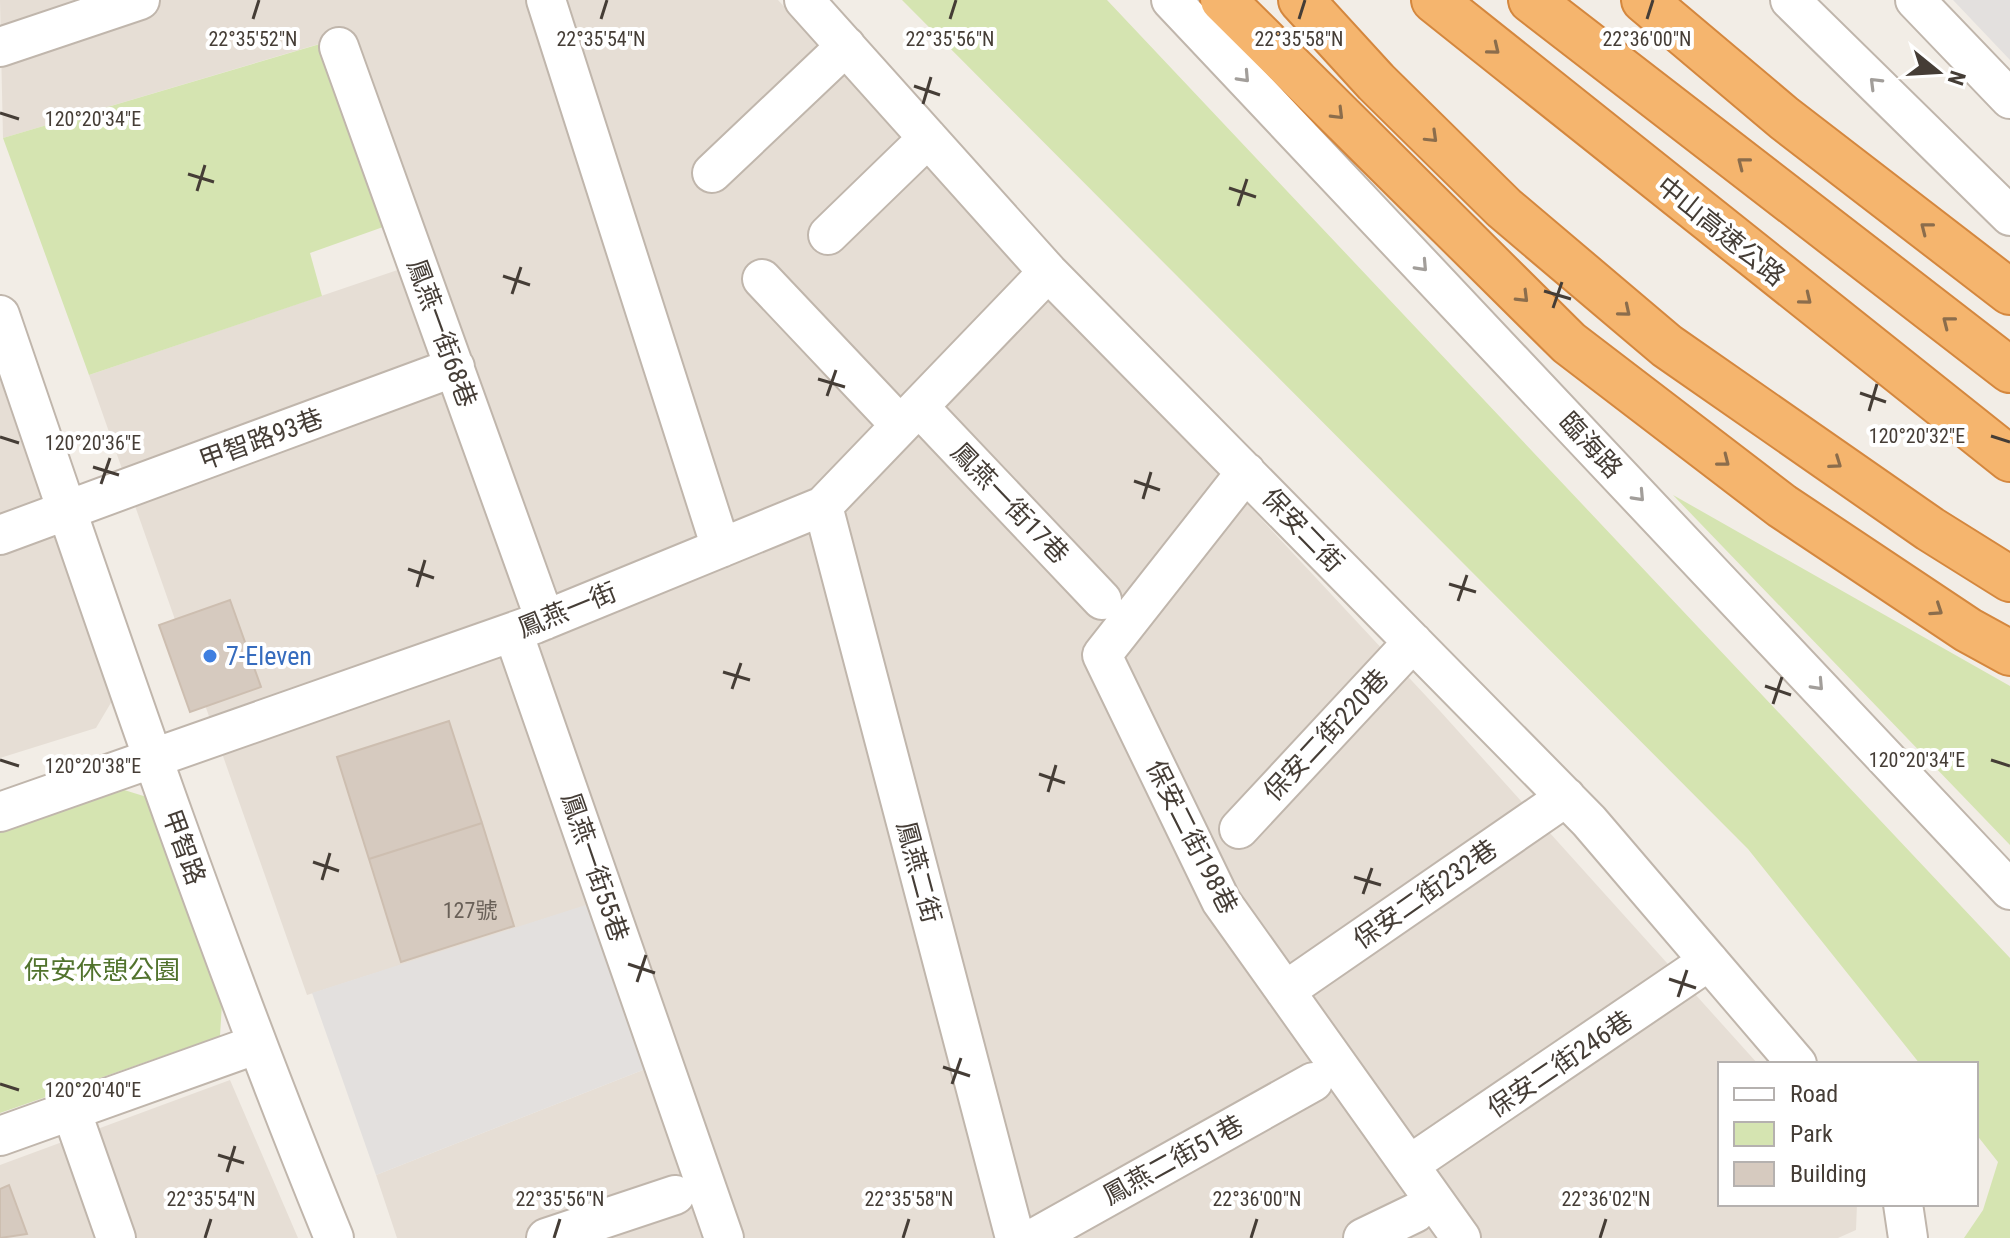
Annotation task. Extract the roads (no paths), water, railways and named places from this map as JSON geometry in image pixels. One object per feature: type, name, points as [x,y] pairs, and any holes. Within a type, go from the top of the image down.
[{"type":"highway","points":[[1223,0],[1569,343],[1782,506],[1968,630],[2010,653]]},
{"type":"highway","points":[[1301,0],[1376,82],[1504,208],[1667,346],[1930,529],[2010,579]]},
{"type":"highway","name":"中山高速公路","points":[[1434,0],[2010,459]]},
{"type":"highway","points":[[1531,0],[2010,370]]},
{"type":"highway","points":[[1644,0],[1784,118],[2010,292]]},
{"type":"street","points":[[0,47],[140,0]]},
{"type":"street","points":[[546,0],[721,548]]},
{"type":"street","name":"保安二街","points":[[804,0],[1048,272],[1566,797],[1795,1062]]},
{"type":"street","name":"臨海路","points":[[1171,0],[2010,890]]},
{"type":"street","points":[[1790,0],[2010,216]]},
{"type":"street","points":[[1915,0],[2010,99]]},
{"type":"street","points":[[712,173],[846,46]]},
{"type":"street","name":"鳳燕一街68巷","points":[[339,47],[455,367],[529,626]]},
{"type":"street","points":[[828,235],[928,138]]},
{"type":"street","name":"鳳燕一街","points":[[0,812],[153,761],[529,626],[823,506],[1048,272]]},
{"type":"street","name":"鳳燕一街17巷","points":[[762,279],[1102,600]]},
{"type":"street","name":"甲智路","points":[[0,315],[153,761],[255,1045],[334,1238]]},
{"type":"street","name":"甲智路93巷","points":[[0,535],[455,367]]},
{"type":"street","name":"保安二街198巷","points":[[1246,472],[1102,655],[1221,901],[1461,1238]]},
{"type":"street","name":"鳳燕二街","points":[[823,506],[1015,1238]]},
{"type":"street","name":"鳳燕一街55巷","points":[[529,626],[724,1238]]},
{"type":"street","name":"保安二街220巷","points":[[1239,829],[1413,642]]},
{"type":"street","name":"保安二街232巷","points":[[1285,991],[1566,797]]},
{"type":"street","name":"保安二街246巷","points":[[1409,1165],[1709,961]]},
{"type":"street","points":[[0,1136],[255,1045]]},
{"type":"street","name":"鳳燕二街51巷","points":[[1034,1238],[1313,1082]]},
{"type":"street","points":[[71,1110],[116,1238]]},
{"type":"street","points":[[546,1238],[675,1195]]},
{"type":"street","points":[[1903,1206],[1908,1238]]},
{"type":"street","points":[[1363,1238],[1415,1213]]},
{"type":"place","name":"7-Eleven","points":[[210,656]]},
{"type":"park label","name":"保安休憩公園","points":[[102,970]]}]
